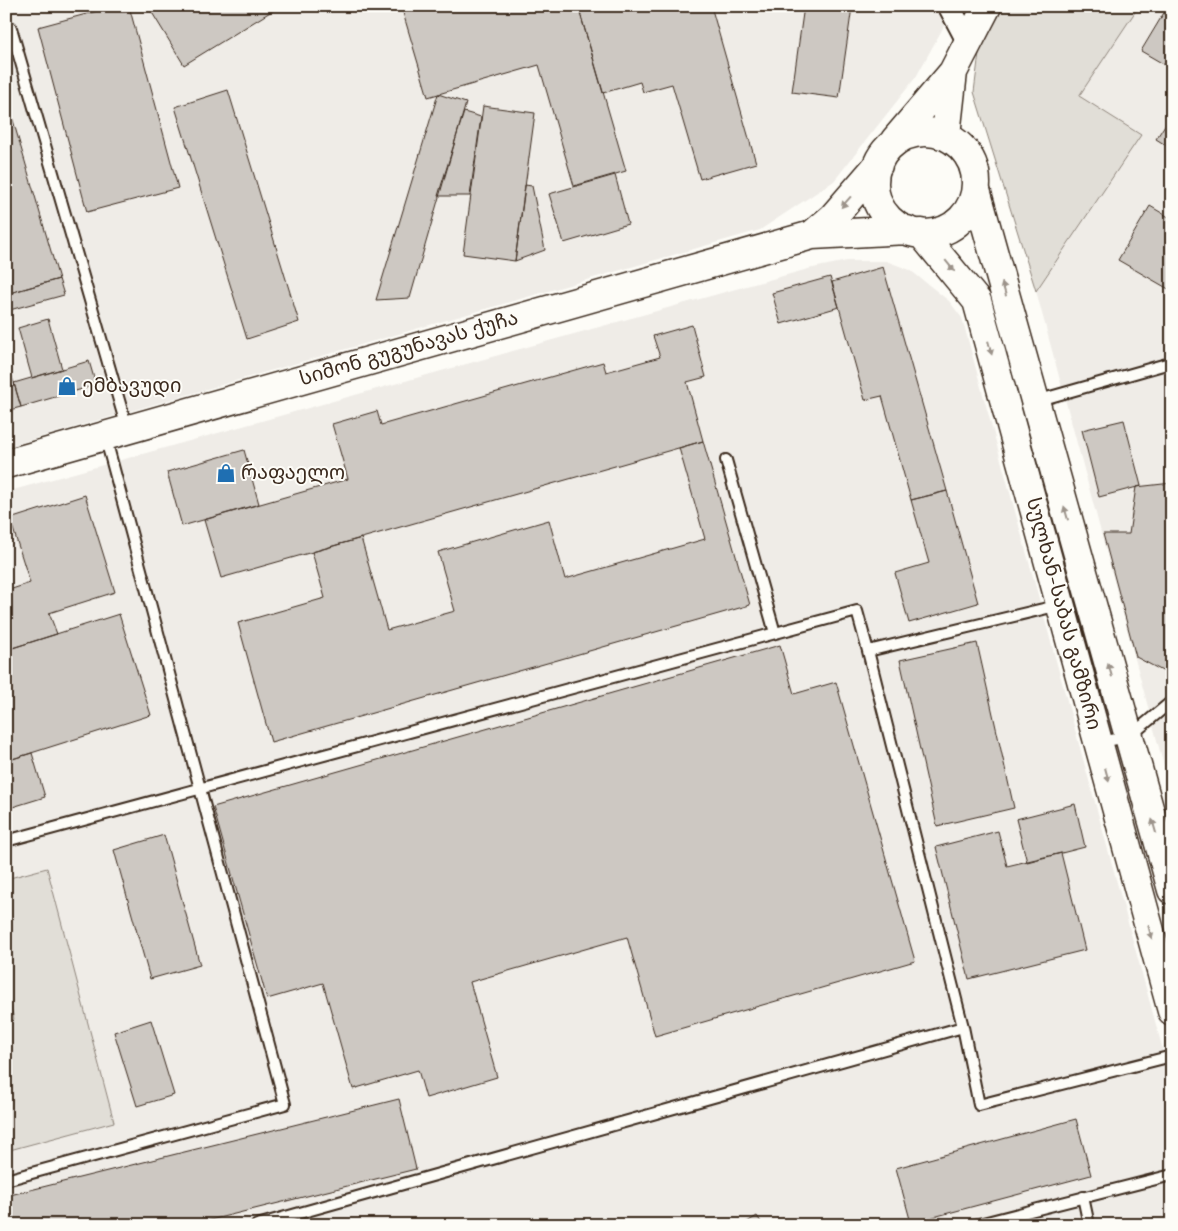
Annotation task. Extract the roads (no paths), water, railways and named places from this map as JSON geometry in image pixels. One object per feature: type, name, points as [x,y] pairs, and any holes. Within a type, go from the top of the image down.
[{"type":"main road","name":"სიმონ გუგუნავას ქუჩა","points":[[812,235],[833,217],[953,72],[987,6]]},
{"type":"main road","name":"სიმონ გუგუნავას ქუჩა","points":[[946,135],[953,72]]},
{"type":"main road","points":[[927,131],[946,135],[960,145],[970,158],[976,173],[976,190],[971,206],[955,224],[933,233],[914,232],[894,222],[883,212],[876,197],[874,181],[884,155],[908,134],[927,131]]},
{"type":"main road","name":"სულხან-საბას გამზირი","points":[[976,190],[1172,890]]},
{"type":"main road","name":"სიმონ გუგუნავას ქუჩა","points":[[6,464],[812,235],[914,232]]},
{"type":"main road","name":"სულხან-საბას გამზირი","points":[[914,232],[977,301],[1172,1011]]},
{"type":"street","points":[[949,6],[968,42]]},
{"type":"lane","points":[[6,1180],[285,1104],[200,787],[116,432],[10,28]]},
{"type":"lane","points":[[1035,401],[1170,363]]},
{"type":"lane","points":[[726,460],[775,633]]},
{"type":"lane","points":[[868,652],[1060,605]]},
{"type":"lane","points":[[6,841],[200,787],[857,611],[963,1027],[979,1105],[1172,1056]]},
{"type":"lane","points":[[1098,742],[1129,737],[1172,701]]},
{"type":"lane","points":[[257,1225],[963,1027]]},
{"type":"lane","points":[[975,1225],[1172,1175]]},
{"type":"lane","points":[[1083,1197],[1089,1225]]},
{"type":"place","name":"ემბავუდი","points":[[67,386]]},
{"type":"place","name":"რაფაელო","points":[[226,473]]}]
